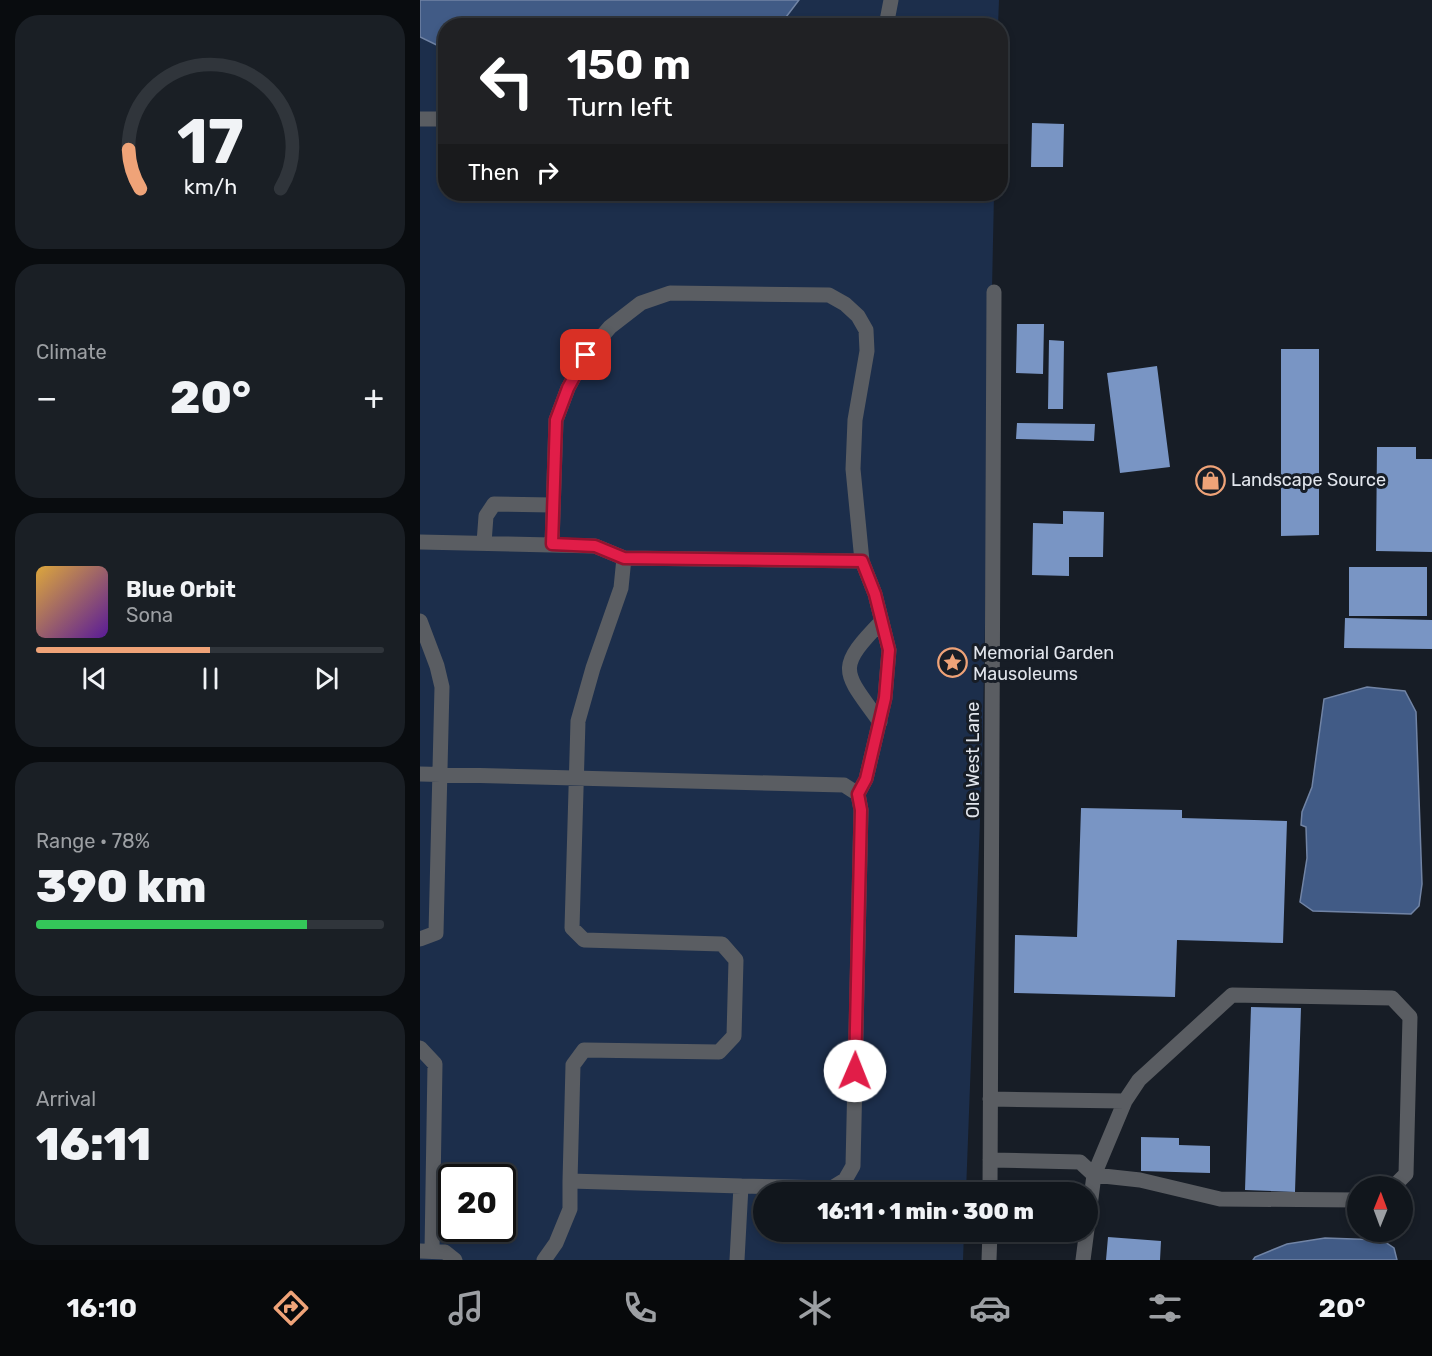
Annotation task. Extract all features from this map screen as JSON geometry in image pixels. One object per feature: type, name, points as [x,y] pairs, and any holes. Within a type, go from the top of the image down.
[{"type":"street","points":[[888,18],[891,0]]},
{"type":"street","points":[[420,119],[438,119]]},
{"type":"street","name":"Ole West Lane","points":[[990,1182],[994,292]]},
{"type":"street","points":[[552,544],[556,420],[568,388],[586,355],[610,327],[641,303],[670,293],[829,295],[845,304],[858,316],[866,330],[867,351],[855,420],[853,469],[862,561],[875,594],[889,650],[885,698],[880,722],[866,779],[858,794],[861,810],[853,1166],[845,1180],[832,1188],[570,1181]]},
{"type":"street","points":[[484,543],[486,516],[494,504],[552,505]]},
{"type":"street","points":[[420,542],[595,546],[624,558],[862,561]]},
{"type":"street","points":[[544,1260],[556,1243],[570,1209],[573,1065],[584,1050],[719,1052],[734,1036],[736,960],[722,944],[584,940],[572,928],[578,722],[593,668],[621,588],[624,558]]},
{"type":"street","points":[[420,621],[437,666],[442,687],[436,933],[420,939]]},
{"type":"street","points":[[880,722],[853,686],[849,675],[850,661],[860,644],[882,621]]},
{"type":"street","points":[[420,774],[844,785],[858,794]]},
{"type":"street","points":[[1083,1260],[1094,1175],[1125,1101],[1139,1080],[1232,995],[1392,998],[1410,1017],[1406,1174],[1404,1176]]},
{"type":"street","points":[[420,1048],[435,1064],[427,1178],[426,1251],[445,1251],[454,1260]]},
{"type":"street","points":[[990,1099],[1125,1101]]},
{"type":"street","points":[[990,1160],[1080,1162],[1094,1175],[1140,1180],[1220,1199],[1347,1200]]},
{"type":"street","points":[[738,1260],[741,1186]]},
{"type":"street","points":[[989,1260],[990,1242]]},
{"type":"shaded area","points":[[420,0],[999,0],[998,18],[438,18],[438,201],[994,201],[982,767],[966,1182],[753,1182],[753,1242],[964,1242],[963,1260],[420,1260]]},
{"type":"shaded area","points":[[420,0],[799,0],[785,18],[438,18],[438,46],[420,37]]},
{"type":"shaded area","points":[[1367,687],[1405,691],[1416,712],[1422,884],[1419,906],[1411,914],[1313,911],[1300,902],[1307,858],[1306,827],[1301,825],[1302,812],[1312,787],[1324,699]]},
{"type":"shaded area","points":[[1325,1238],[1347,1239],[1347,1242],[1385,1242],[1394,1248],[1397,1260],[1253,1260],[1255,1257],[1287,1244]]},
{"type":"building","points":[[1032,123],[1064,124],[1063,167],[1031,167]]},
{"type":"building","points":[[1017,324],[1044,324],[1043,374],[1016,373]]},
{"type":"building","points":[[1049,340],[1064,341],[1063,409],[1048,409]]},
{"type":"building","points":[[1281,349],[1319,349],[1319,535],[1281,536]]},
{"type":"building","points":[[1157,366],[1170,467],[1120,473],[1107,373]]},
{"type":"building","points":[[1017,423],[1095,424],[1094,441],[1016,439]]},
{"type":"building","points":[[1377,447],[1416,447],[1416,459],[1432,459],[1432,552],[1376,551]]},
{"type":"building","points":[[1063,511],[1104,512],[1103,557],[1069,557],[1069,576],[1032,575],[1033,523],[1063,524]]},
{"type":"building","points":[[1349,567],[1427,567],[1427,616],[1349,616]]},
{"type":"building","points":[[1345,618],[1432,620],[1432,649],[1344,648]]},
{"type":"building","points":[[1081,808],[1182,810],[1182,818],[1287,821],[1283,943],[1177,940],[1175,997],[1014,993],[1015,935],[1077,937]]},
{"type":"building","points":[[1251,1007],[1301,1008],[1295,1192],[1245,1190]]},
{"type":"building","points":[[1141,1137],[1179,1138],[1179,1145],[1210,1146],[1210,1173],[1141,1171]]},
{"type":"building","points":[[1108,1237],[1161,1241],[1160,1260],[1106,1260]]},
{"type":"place","name":"Landscape Source","points":[[1210,480]]},
{"type":"place","name":"Memorial Garden Mausoleums","points":[[952,663]]},
{"type":"route","points":[[586,355],[568,388],[556,420],[552,544],[595,546],[624,558],[862,561],[875,594],[889,650],[885,698],[866,779],[858,794],[861,810],[855,1071]]}]
